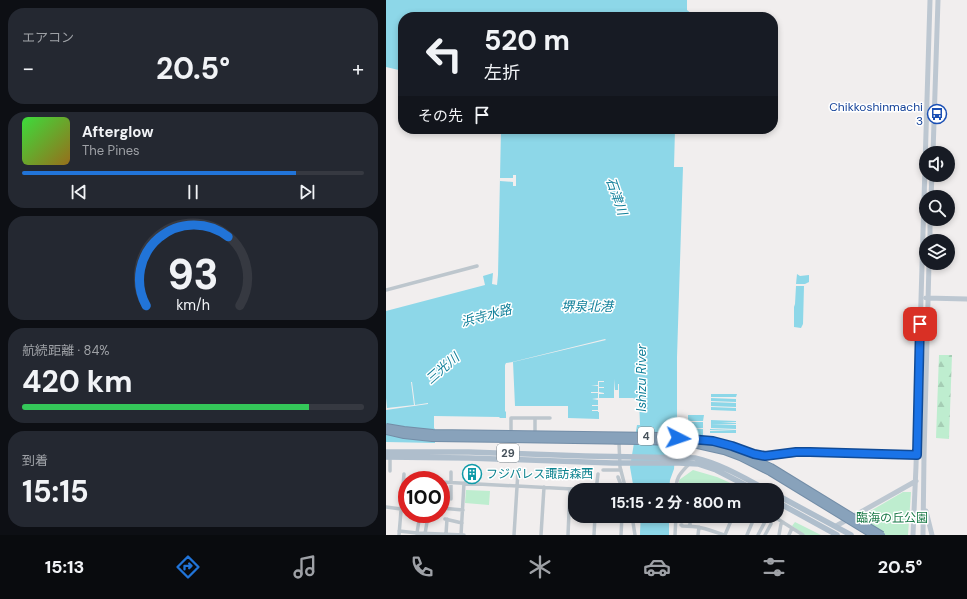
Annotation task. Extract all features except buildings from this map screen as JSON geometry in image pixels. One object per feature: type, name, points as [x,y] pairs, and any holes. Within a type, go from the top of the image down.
[{"type":"highway","name":"4","points":[[386,427],[432,433],[647,436],[702,441],[725,447],[756,459],[882,535]]},
{"type":"highway","name":"4","points":[[386,431],[404,435],[432,438],[647,441],[693,444],[724,451],[755,464],[873,535]]},
{"type":"highway","points":[[678,438],[713,441],[765,456],[803,452],[917,455]]},
{"type":"highway","points":[[811,497],[869,535]]},
{"type":"main road","name":"29","points":[[386,452],[468,452],[620,460]]},
{"type":"main road","name":"29","points":[[388,457],[620,460],[679,460],[695,458],[718,465],[753,483]]},
{"type":"main road","name":"29","points":[[679,460],[716,470],[741,483]]},
{"type":"main road","points":[[784,499],[851,535]]},
{"type":"main road","points":[[784,506],[837,535]]},
{"type":"street","points":[[913,535],[917,455],[930,0]]},
{"type":"street","points":[[933,146],[938,0]]},
{"type":"street","points":[[386,290],[477,266]]},
{"type":"street","points":[[923,535],[929,270]]},
{"type":"street","points":[[921,298],[967,299]]},
{"type":"street","points":[[550,418],[511,418],[511,442],[620,443],[620,470],[624,483]]},
{"type":"street","points":[[535,418],[535,442]]},
{"type":"street","points":[[917,455],[924,456]]},
{"type":"street","points":[[388,457],[390,471]]},
{"type":"street","points":[[676,483],[678,477],[690,464]]},
{"type":"street","points":[[603,470],[620,470]]},
{"type":"street","points":[[514,535],[518,471]]},
{"type":"street","points":[[451,472],[451,499]]},
{"type":"street","points":[[597,483],[598,474]]},
{"type":"street","points":[[618,477],[620,483]]},
{"type":"street","points":[[836,526],[916,481]]},
{"type":"street","points":[[451,482],[568,489]]},
{"type":"street","points":[[400,523],[399,533],[462,535],[464,483]]},
{"type":"street","points":[[924,486],[926,515],[932,535]]},
{"type":"street","points":[[541,535],[544,488]]},
{"type":"street","points":[[386,507],[398,508]]},
{"type":"street","points":[[450,509],[463,510]]},
{"type":"street","points":[[447,534],[446,519],[462,524]]},
{"type":"street","points":[[417,534],[419,523]]},
{"type":"street","points":[[425,534],[427,523]]},
{"type":"street","points":[[568,535],[569,523]]},
{"type":"street","points":[[594,535],[595,523]]},
{"type":"street","points":[[621,535],[622,523]]},
{"type":"street","points":[[633,523],[635,535]]},
{"type":"street","points":[[675,535],[676,523]]},
{"type":"street","points":[[681,525],[710,529],[716,534],[724,535],[729,523]]},
{"type":"street","points":[[746,535],[752,523]]},
{"type":"street","points":[[758,535],[764,523]]},
{"type":"street","points":[[779,535],[782,523]]},
{"type":"street","points":[[784,523],[802,535]]},
{"type":"street","points":[[765,535],[771,524]]},
{"type":"street","points":[[698,535],[699,527]]},
{"type":"street","points":[[789,535],[792,528]]},
{"type":"street","points":[[709,535],[710,529]]},
{"type":"green space","points":[[939,355],[952,355],[949,439],[936,438]]},
{"type":"green space","points":[[693,470],[717,477],[730,483],[679,483],[679,480]]},
{"type":"green space","points":[[466,490],[490,491],[489,505],[465,503]]},
{"type":"green space","name":"臨海の丘公園","points":[[903,492],[911,492],[908,535],[878,535],[855,520]]},
{"type":"green space","points":[[795,522],[821,535],[805,535],[792,526]]},
{"type":"water","points":[[386,0],[687,0],[687,10],[690,12],[398,12],[398,70],[386,67]]},
{"type":"water","name":"堺泉北港","points":[[501,134],[675,134],[674,167],[683,167],[677,357],[677,426],[674,469],[670,483],[633,483],[630,467],[637,425],[640,425],[639,401],[633,398],[599,398],[599,419],[568,418],[568,406],[515,406],[513,362],[506,363],[505,365],[506,418],[434,416],[435,443],[386,442],[386,311],[485,285],[483,276],[493,273],[492,284],[497,285]]},
{"type":"water","points":[[797,274],[800,276],[809,275],[809,282],[805,284],[796,284]]},
{"type":"water","points":[[796,286],[804,286],[803,324],[801,328],[794,327]]},
{"type":"water","points":[[711,394],[737,394],[736,397],[711,397]]},
{"type":"water","points":[[711,398],[736,399],[736,402],[711,401]]},
{"type":"water","points":[[711,402],[736,403],[736,407],[711,406]]},
{"type":"water","points":[[711,407],[736,408],[736,411],[711,410]]},
{"type":"water","points":[[688,415],[704,415],[703,421],[688,421]]},
{"type":"water","points":[[682,419],[687,419],[686,435],[682,435]]},
{"type":"water","points":[[711,420],[736,421],[721,422],[736,424],[711,424]]},
{"type":"water","points":[[688,422],[703,422],[703,428],[688,428]]},
{"type":"water","points":[[711,424],[736,425],[736,429],[711,428]]},
{"type":"water","points":[[688,428],[703,429],[703,435],[687,435]]},
{"type":"water","points":[[710,429],[736,430],[736,433],[710,433],[710,431],[734,431]]},
{"type":"water","points":[[640,523],[669,523],[669,535],[640,535]]},
{"type":"pier","points":[[513,175],[516,175],[516,186],[513,186],[513,182],[500,181],[500,178],[513,178]]},
{"type":"pier","points":[[605,339],[606,340],[508,363]]},
{"type":"pier","points":[[614,379],[615,390],[618,390],[619,384],[619,398],[614,398]]},
{"type":"pier","points":[[598,381],[604,381],[599,382],[599,387],[604,388],[599,388],[599,392],[604,394],[599,394],[599,412],[592,411],[598,410],[598,406],[592,405],[598,405],[598,400],[592,399],[598,398],[598,393],[591,393],[598,392],[598,386],[591,385],[598,385]]},
{"type":"pier","points":[[411,382],[415,405],[428,404],[386,410],[386,398],[387,408],[414,405]]},
{"type":"place","name":"Chikkoshinmachi 3","points":[[937,114]]},
{"type":"place","name":"フジパレス諏訪森西","points":[[472,474]]},
{"type":"route","points":[[678,438],[713,441],[760,456],[775,456],[796,452],[917,455],[920,324]]},
{"type":"water label","name":"石津川","points":[[617,196]]},
{"type":"water label","name":"浜寺水路","points":[[486,315]]},
{"type":"water label","name":"三光川","points":[[442,368]]},
{"type":"water label","name":"Ishizu River","points":[[641,378]]}]
